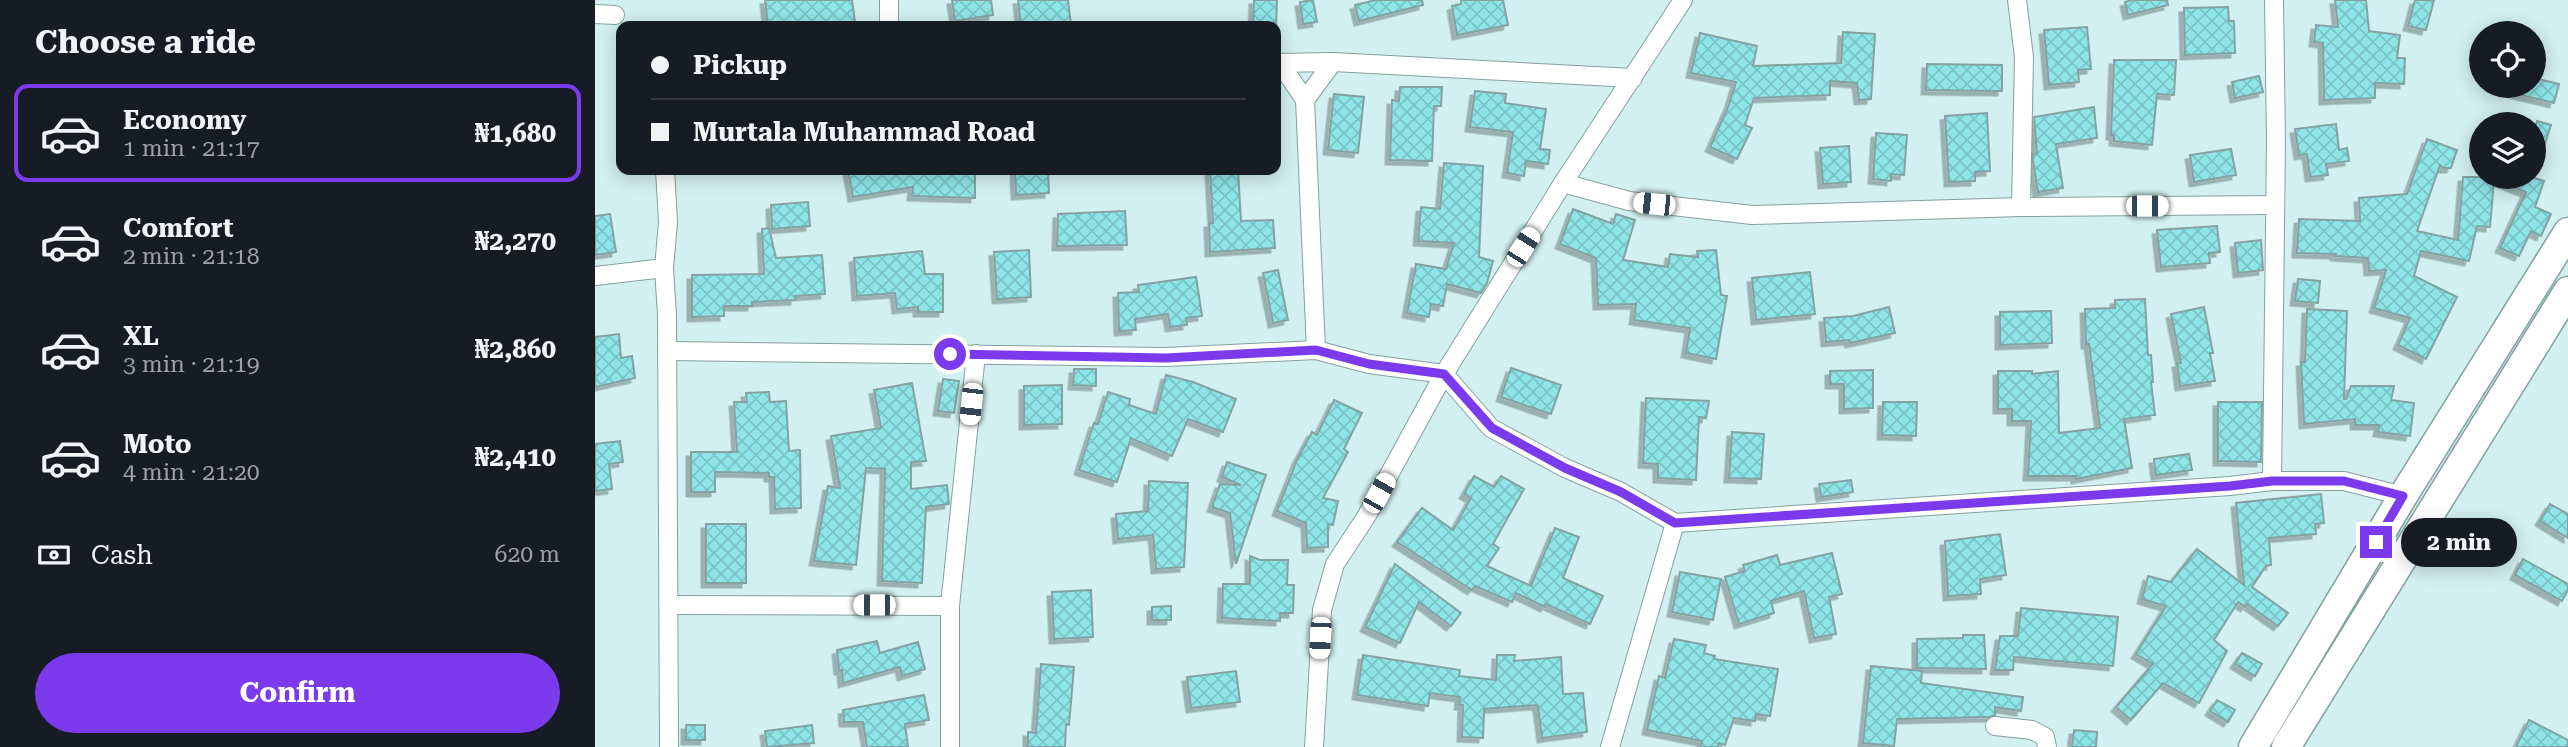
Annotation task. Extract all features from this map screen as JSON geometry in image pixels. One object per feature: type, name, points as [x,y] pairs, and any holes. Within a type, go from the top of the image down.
[{"type":"highway","points":[[2253,747],[2403,496],[2568,232]]},
{"type":"highway","points":[[2285,747],[2568,291]]},
{"type":"street","points":[[889,0],[889,21]]},
{"type":"street","points":[[1314,747],[1322,610],[1335,564],[1366,517],[1444,374],[1563,183],[1683,0]]},
{"type":"street","points":[[2017,0],[2024,57],[2021,207]]},
{"type":"street","points":[[2272,481],[2276,142],[2274,0]]},
{"type":"street","points":[[595,14],[615,15]]},
{"type":"street","points":[[1281,63],[1333,62],[1633,78]]},
{"type":"street","points":[[1305,100],[1333,62]]},
{"type":"street","points":[[1281,67],[1305,100],[1316,350]]},
{"type":"street","points":[[665,175],[668,222],[664,268],[670,605],[669,747]]},
{"type":"street","points":[[1563,183],[1629,201],[1752,215],[2021,207],[2274,205]]},
{"type":"street","points":[[595,276],[664,268]]},
{"type":"street","points":[[667,351],[1166,358],[1316,350],[1369,364],[1444,374],[1492,428],[1565,468],[1621,492],[1675,523],[2272,481],[2344,481],[2403,496]]},
{"type":"street","points":[[950,747],[950,606],[976,354]]},
{"type":"street","points":[[1610,747],[1675,523]]},
{"type":"street","points":[[670,605],[950,606]]},
{"type":"street","points":[[1995,726],[2032,730],[2045,737],[2047,747]]},
{"type":"building","points":[[765,0],[852,0],[855,21],[767,21]]},
{"type":"building","points":[[952,0],[991,0],[993,15],[955,21]]},
{"type":"building","points":[[1018,0],[1068,0],[1071,21],[1020,21]]},
{"type":"building","points":[[1254,0],[1277,0],[1276,21],[1253,21]]},
{"type":"building","points":[[1313,0],[1317,22],[1303,24],[1300,2]]},
{"type":"building","points":[[1376,0],[1422,0],[1423,5],[1359,21],[1355,5]]},
{"type":"building","points":[[1461,0],[1503,0],[1508,25],[1457,35],[1452,6],[1461,4]]},
{"type":"building","points":[[2167,0],[2168,5],[2128,15],[2125,2]]},
{"type":"building","points":[[2335,0],[2366,0],[2369,31],[2400,35],[2397,58],[2405,58],[2404,84],[2375,83],[2375,98],[2324,100],[2323,43],[2314,42],[2316,25],[2338,27]]},
{"type":"building","points":[[2415,0],[2434,0],[2426,30],[2408,26]]},
{"type":"building","points":[[2228,7],[2229,21],[2234,21],[2235,53],[2185,55],[2184,8]]},
{"type":"building","points":[[2087,27],[2091,69],[2078,70],[2079,82],[2049,85],[2044,30]]},
{"type":"building","points":[[1843,32],[1875,34],[1871,99],[1859,100],[1857,83],[1830,81],[1830,95],[1754,98],[1745,125],[1752,128],[1737,159],[1710,147],[1736,82],[1691,73],[1700,33],[1757,46],[1753,66],[1841,63]]},
{"type":"building","points":[[2114,60],[2176,60],[2174,95],[2157,94],[2152,145],[2114,141],[2114,135],[2111,135]]},
{"type":"building","points":[[1927,64],[2002,65],[2002,91],[1926,90]]},
{"type":"building","points":[[2259,76],[2263,92],[2235,98],[2232,82]]},
{"type":"building","points":[[2546,81],[2559,84],[2554,103],[2534,98],[2546,98]]},
{"type":"building","points":[[1400,87],[1442,87],[1441,106],[1434,106],[1432,161],[1390,160],[1392,100],[1399,101]]},
{"type":"building","points":[[1475,91],[1506,94],[1505,103],[1546,109],[1540,149],[1550,150],[1548,164],[1526,161],[1524,176],[1507,173],[1513,132],[1470,127]]},
{"type":"building","points":[[1334,94],[1364,97],[1358,153],[1328,150]]},
{"type":"building","points":[[2094,107],[2097,138],[2056,144],[2063,188],[2038,192],[2033,162],[2033,154],[2037,153],[2034,117]]},
{"type":"building","points":[[1987,113],[1990,171],[1975,172],[1975,181],[1949,182],[1945,116]]},
{"type":"building","points":[[2336,124],[2339,150],[2347,148],[2349,161],[2326,164],[2328,175],[2310,177],[2307,154],[2299,155],[2295,129]]},
{"type":"building","points":[[2546,124],[2551,125],[2546,140]]},
{"type":"building","points":[[1876,133],[1907,135],[1904,175],[1891,174],[1891,181],[1873,179]]},
{"type":"building","points":[[2427,139],[2457,150],[2451,168],[2443,168],[2440,165],[2417,231],[2458,240],[2463,177],[2469,177],[2469,189],[2493,189],[2490,227],[2477,226],[2469,261],[2421,251],[2414,276],[2457,297],[2426,359],[2398,345],[2410,318],[2374,308],[2386,270],[2369,271],[2368,258],[2297,253],[2299,219],[2360,221],[2359,198],[2407,194]]},
{"type":"building","points":[[1849,146],[1851,182],[1823,184],[1820,148]]},
{"type":"building","points":[[2231,149],[2236,175],[2194,182],[2190,155]]},
{"type":"building","points":[[1444,163],[1483,166],[1479,257],[1493,261],[1487,283],[1481,293],[1447,284],[1443,306],[1431,304],[1429,317],[1407,313],[1416,264],[1446,269],[1454,243],[1418,241],[1421,207],[1440,209]]},
{"type":"building","points":[[849,175],[975,175],[975,198],[912,196],[913,187],[853,197]]},
{"type":"building","points":[[1015,175],[1048,175],[1049,193],[1016,195]]},
{"type":"building","points":[[1210,175],[1238,175],[1241,221],[1273,220],[1275,248],[1210,252],[1209,223],[1213,223]]},
{"type":"building","points":[[2518,189],[2541,189],[2535,207],[2551,214],[2541,236],[2531,231],[2519,256],[2500,248],[2526,192]]},
{"type":"building","points":[[808,202],[810,226],[772,229],[771,205]]},
{"type":"building","points":[[1573,209],[1613,224],[1616,214],[1635,220],[1623,260],[1668,267],[1670,254],[1698,257],[1697,251],[1716,250],[1721,295],[1727,296],[1716,359],[1686,353],[1690,328],[1634,320],[1636,304],[1598,305],[1596,258],[1560,244]]},
{"type":"building","points":[[1125,211],[1127,245],[1057,246],[1058,214]]},
{"type":"building","points":[[610,214],[616,252],[595,255],[595,216]]},
{"type":"building","points":[[2217,226],[2220,252],[2209,253],[2210,263],[2161,267],[2157,230]]},
{"type":"building","points":[[769,228],[776,258],[822,255],[825,294],[795,296],[795,300],[752,302],[752,306],[724,306],[724,316],[692,317],[692,275],[764,274],[762,229]]},
{"type":"building","points":[[2261,240],[2263,270],[2238,273],[2235,243]]},
{"type":"building","points":[[1029,250],[1031,297],[997,299],[994,252]]},
{"type":"building","points":[[922,251],[925,274],[943,274],[943,312],[918,312],[918,307],[897,309],[895,293],[857,296],[854,258]]},
{"type":"building","points":[[1278,270],[1288,320],[1273,323],[1263,273]]},
{"type":"building","points":[[1810,272],[1815,314],[1756,320],[1752,278]]},
{"type":"building","points":[[1196,277],[1202,316],[1186,318],[1187,325],[1170,327],[1168,314],[1135,319],[1136,330],[1119,331],[1118,293],[1139,292],[1138,285]]},
{"type":"building","points":[[2298,279],[2320,281],[2318,303],[2295,301]]},
{"type":"building","points":[[2145,299],[2155,415],[2124,419],[2132,468],[2076,479],[2076,476],[2028,476],[2031,421],[2012,421],[2012,409],[1998,409],[1998,371],[2032,371],[2032,374],[2058,371],[2059,433],[2100,428],[2089,344],[2086,344],[2085,309],[2115,308],[2115,300]]},
{"type":"building","points":[[1889,307],[1895,333],[1850,343],[1849,340],[1826,342],[1824,318],[1853,316]]},
{"type":"building","points":[[2204,307],[2213,353],[2210,353],[2215,381],[2180,386],[2177,363],[2181,363],[2171,314]]},
{"type":"building","points":[[2307,309],[2347,311],[2344,399],[2351,386],[2394,386],[2391,400],[2414,403],[2410,436],[2378,432],[2379,425],[2355,425],[2355,419],[2304,424],[2301,362],[2305,362]]},
{"type":"building","points":[[2051,311],[2052,343],[2000,345],[2000,312]]},
{"type":"building","points":[[619,334],[621,358],[632,356],[635,378],[595,387],[595,337]]},
{"type":"building","points":[[1511,368],[1561,385],[1551,414],[1501,397]]},
{"type":"building","points":[[1074,369],[1096,369],[1096,386],[1073,385]]},
{"type":"building","points":[[1873,370],[1873,408],[1844,409],[1844,384],[1830,384],[1830,371]]},
{"type":"building","points":[[1166,375],[1193,382],[1236,399],[1223,432],[1188,419],[1172,456],[1131,438],[1117,482],[1079,470],[1094,423],[1098,424],[1108,392],[1130,399],[1129,405],[1156,414]]},
{"type":"building","points":[[943,379],[959,381],[954,413],[938,411]]},
{"type":"building","points":[[912,383],[926,461],[911,462],[911,489],[947,485],[949,504],[926,507],[922,583],[882,581],[885,469],[866,468],[856,565],[814,561],[828,486],[840,488],[831,436],[881,428],[874,390]]},
{"type":"building","points":[[1062,385],[1062,424],[1024,425],[1024,386]]},
{"type":"building","points":[[769,392],[770,402],[786,401],[789,451],[800,450],[801,508],[775,509],[774,477],[769,477],[769,473],[715,472],[715,492],[691,492],[691,452],[737,452],[734,402],[747,402],[746,393]]},
{"type":"building","points":[[1646,398],[1709,401],[1706,418],[1699,417],[1696,480],[1658,478],[1658,464],[1643,463]]},
{"type":"building","points":[[1334,400],[1362,413],[1344,449],[1348,452],[1323,498],[1338,501],[1333,525],[1328,524],[1328,547],[1307,548],[1306,523],[1277,511],[1297,460],[1312,432],[1317,435]]},
{"type":"building","points":[[1883,402],[1917,402],[1916,436],[1882,435]]},
{"type":"building","points":[[2218,402],[2262,402],[2261,462],[2218,461]]},
{"type":"building","points":[[1732,432],[1764,434],[1761,479],[1729,478]]},
{"type":"building","points":[[620,441],[623,462],[609,464],[612,489],[595,491],[595,444]]},
{"type":"building","points":[[2189,454],[2192,470],[2156,475],[2154,459]]},
{"type":"building","points":[[1227,462],[1266,475],[1236,564],[1230,513],[1212,507],[1220,484],[1241,485],[1222,477]]},
{"type":"building","points":[[1474,476],[1494,487],[1501,476],[1524,489],[1493,544],[1499,548],[1487,566],[1531,586],[1555,528],[1579,537],[1563,578],[1603,596],[1590,624],[1516,593],[1512,602],[1475,586],[1472,590],[1397,542],[1422,508],[1453,530],[1471,498],[1464,494]]},
{"type":"building","points":[[1851,480],[1853,492],[1821,497],[1819,484]]},
{"type":"building","points":[[1149,481],[1188,483],[1184,567],[1156,569],[1153,535],[1118,539],[1116,514],[1148,511]]},
{"type":"building","points":[[2321,494],[2324,523],[2315,524],[2316,534],[2269,538],[2271,565],[2266,566],[2252,587],[2288,613],[2278,626],[2247,604],[2245,607],[2238,602],[2214,640],[2227,651],[2199,703],[2163,683],[2131,720],[2116,707],[2153,664],[2136,654],[2166,606],[2142,599],[2148,576],[2171,582],[2197,549],[2244,585],[2236,503]]},
{"type":"building","points":[[2550,504],[2568,514],[2568,538],[2540,521]]},
{"type":"building","points":[[706,524],[746,524],[746,583],[706,583]]},
{"type":"building","points":[[2000,534],[2006,575],[1980,579],[1981,594],[1948,596],[1945,541]]},
{"type":"building","points":[[1832,553],[1842,594],[1829,597],[1836,634],[1814,638],[1804,591],[1771,601],[1774,613],[1739,624],[1725,577],[1745,571],[1743,565],[1777,555],[1780,565]]},
{"type":"building","points":[[1250,556],[1260,560],[1288,560],[1287,585],[1294,585],[1293,613],[1280,613],[1280,621],[1222,618],[1223,584],[1250,584]]},
{"type":"building","points":[[2523,559],[2568,584],[2562,601],[2515,575]]},
{"type":"building","points":[[1395,564],[1461,613],[1451,626],[1419,602],[1400,643],[1365,627]]},
{"type":"building","points":[[1680,572],[1721,579],[1713,620],[1672,612]]},
{"type":"building","points":[[1091,590],[1093,637],[1054,639],[1052,592]]},
{"type":"building","points":[[1171,606],[1171,620],[1152,620],[1152,607]]},
{"type":"building","points":[[2021,608],[2118,617],[2113,666],[2014,657],[2013,670],[1995,670],[2000,636],[2018,636]]},
{"type":"building","points":[[1963,635],[1984,635],[1986,669],[1917,668],[1917,639],[1963,638]]},
{"type":"building","points":[[1674,639],[1706,645],[1704,653],[1715,656],[1714,659],[1778,669],[1770,716],[1756,714],[1755,721],[1734,718],[1725,745],[1719,743],[1718,747],[1700,747],[1702,741],[1647,730],[1659,676],[1665,678]]},
{"type":"building","points":[[877,641],[880,653],[918,642],[925,669],[902,676],[900,667],[843,683],[837,650]]},
{"type":"building","points":[[2242,653],[2262,664],[2255,676],[2235,664]]},
{"type":"building","points":[[1363,655],[1460,670],[1459,676],[1496,680],[1497,655],[1515,655],[1514,661],[1561,657],[1563,694],[1583,693],[1587,732],[1542,738],[1536,705],[1484,709],[1483,738],[1462,737],[1463,705],[1459,705],[1460,697],[1430,693],[1428,706],[1357,695]]},
{"type":"building","points":[[1041,664],[1074,667],[1065,747],[1028,747],[1028,732],[1036,733]]},
{"type":"building","points":[[1871,666],[1922,671],[1921,683],[2023,697],[2021,711],[1995,707],[1995,715],[1989,717],[1897,719],[1894,746],[1863,743]]},
{"type":"building","points":[[1236,671],[1240,702],[1191,708],[1187,677]]},
{"type":"building","points":[[924,695],[929,720],[905,724],[908,747],[867,747],[863,722],[844,722],[843,710]]},
{"type":"building","points":[[2217,700],[2235,710],[2228,722],[2210,711]]},
{"type":"building","points":[[2529,720],[2568,740],[2568,747],[2516,747]]},
{"type":"building","points":[[686,725],[705,725],[705,740],[686,740]]},
{"type":"building","points":[[812,725],[814,743],[767,747],[765,731]]},
{"type":"building","points":[[2074,730],[2097,732],[2096,747],[2072,747]]},
{"type":"route","points":[[950,354],[1166,358],[1316,350],[1369,364],[1444,374],[1492,428],[1565,468],[1621,492],[1675,523],[2272,481],[2344,481],[2403,496],[2376,542]]}]
